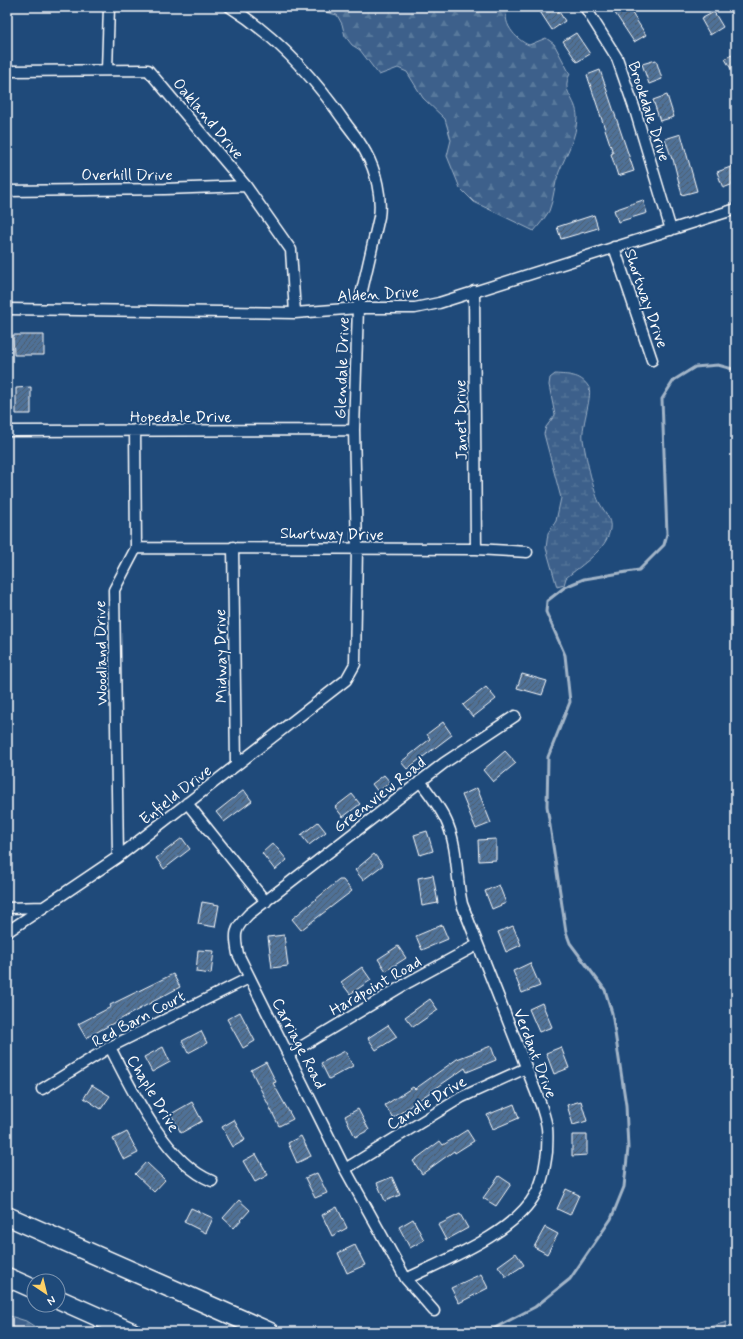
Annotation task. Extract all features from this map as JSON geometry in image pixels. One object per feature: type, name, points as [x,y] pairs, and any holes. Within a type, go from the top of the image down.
[{"type":"highway","points":[[7,1216],[270,1332]]},
{"type":"highway","points":[[7,1277],[26,1285]]},
{"type":"highway","points":[[66,1303],[132,1332]]},
{"type":"street","points":[[108,70],[109,7]]},
{"type":"street","name":"Glendale Drive","points":[[230,7],[254,24],[316,83],[366,152],[371,162],[377,187],[380,208],[358,308],[354,430],[357,548],[356,657],[353,669]]},
{"type":"street","name":"Brookdale Drive","points":[[585,7],[617,58],[635,110],[671,230]]},
{"type":"street","name":"Oakland Drive","points":[[7,71],[148,70],[246,186],[291,250],[295,313]]},
{"type":"street","name":"Overhill Drive","points":[[7,191],[166,189],[246,186]]},
{"type":"street","name":"Alden Drive","points":[[7,308],[295,313],[358,308],[415,308],[439,303],[736,209]]},
{"type":"street","name":"Shortway Drive","points":[[614,247],[652,360]]},
{"type":"street","name":"Janet Drive","points":[[474,291],[476,549]]},
{"type":"street","name":"Woodland Drive","points":[[118,856],[114,590],[136,548],[135,430]]},
{"type":"street","name":"Hopedale Drive","points":[[7,431],[354,430]]},
{"type":"street","name":"Shortway Drive","points":[[136,548],[234,547],[476,549],[527,552]]},
{"type":"street","name":"Midway Drive","points":[[234,547],[236,765]]},
{"type":"street","name":"Enfield Drive","points":[[7,932],[118,856],[346,680],[353,669]]},
{"type":"street","name":"Greenview Road","points":[[266,902],[444,763],[515,716]]},
{"type":"street","name":"Verdant Drive","points":[[406,1280],[500,1230],[514,1220],[530,1203],[537,1192],[546,1162],[547,1128],[541,1105],[477,945],[470,920],[462,904],[458,885],[455,849],[448,825],[441,811],[420,781]]},
{"type":"street","points":[[187,803],[266,902]]},
{"type":"street","name":"Carriage Road","points":[[266,902],[243,920],[234,936],[238,954],[345,1168],[406,1280],[434,1311]]},
{"type":"street","points":[[7,908],[44,907]]},
{"type":"street","name":"Hardpoint Road","points":[[289,1054],[409,982],[477,945]]},
{"type":"street","name":"Red Barn Court","points":[[42,1089],[110,1047],[249,978]]},
{"type":"street","name":"Chaple Drive","points":[[110,1047],[143,1110],[166,1143],[181,1160],[198,1175],[212,1181]]},
{"type":"street","name":"Candle Drive","points":[[345,1168],[462,1097],[526,1068]]},
{"type":"green space","points":[[324,7],[510,7],[506,18],[510,29],[519,39],[529,45],[546,38],[554,44],[570,74],[567,81],[567,86],[576,110],[577,124],[573,138],[557,177],[549,211],[534,231],[474,202],[460,188],[447,156],[451,140],[445,119],[423,98],[407,72],[398,68],[379,75],[360,50],[352,45],[345,36],[342,24],[337,15],[325,12]]},
{"type":"green space","points":[[555,374],[577,377],[588,386],[589,402],[583,439],[594,489],[610,522],[608,537],[604,544],[586,562],[566,578],[564,585],[557,587],[546,548],[548,533],[556,521],[561,498],[544,434],[546,427],[555,415],[549,385],[550,378]]},
{"type":"green space","points":[[7,1315],[26,1321],[43,1332],[7,1332]]},
{"type":"green space","points":[[727,1322],[722,1332],[693,1332]]},
{"type":"building","points":[[537,7],[556,7],[565,21],[552,30]]},
{"type":"building","points":[[611,7],[628,7],[646,35],[634,42]]},
{"type":"building","points":[[714,12],[723,27],[710,35],[701,19]]},
{"type":"building","points":[[576,33],[590,54],[577,62],[563,41]]},
{"type":"building","points":[[736,52],[736,77],[725,59]]},
{"type":"building","points":[[656,60],[662,79],[649,84],[642,64]]},
{"type":"building","points":[[600,70],[634,171],[618,176],[611,154],[613,153],[587,75]]},
{"type":"building","points":[[667,95],[674,117],[660,121],[653,100]]},
{"type":"building","points":[[681,134],[697,191],[682,195],[673,159],[665,139]]},
{"type":"building","points":[[736,165],[736,183],[723,188],[717,172]]},
{"type":"building","points":[[643,200],[647,213],[618,222],[614,210]]},
{"type":"building","points":[[594,215],[598,228],[561,239],[557,227]]},
{"type":"building","points":[[13,335],[44,335],[44,355],[14,355]]},
{"type":"building","points":[[31,387],[31,414],[16,414],[16,388]]},
{"type":"building","points":[[522,674],[547,681],[542,695],[517,688]]},
{"type":"building","points":[[486,687],[496,699],[473,717],[463,705]]},
{"type":"building","points":[[443,722],[452,735],[407,769],[401,762],[430,739],[427,734]]},
{"type":"building","points":[[505,751],[516,763],[493,782],[483,770]]},
{"type":"building","points":[[384,775],[390,782],[378,792],[372,784]]},
{"type":"building","points":[[477,788],[491,823],[476,829],[462,795]]},
{"type":"building","points":[[244,790],[252,801],[224,822],[216,812]]},
{"type":"building","points":[[352,794],[360,804],[343,817],[335,807]]},
{"type":"building","points":[[318,822],[326,832],[309,845],[301,835]]},
{"type":"building","points":[[427,831],[433,851],[420,855],[414,835]]},
{"type":"building","points":[[182,838],[190,849],[164,869],[156,858]]},
{"type":"building","points":[[496,839],[496,860],[479,861],[478,840]]},
{"type":"building","points":[[273,843],[287,860],[275,870],[262,853]]},
{"type":"building","points":[[374,854],[383,865],[363,880],[355,870]]},
{"type":"building","points":[[433,875],[438,903],[422,906],[418,878]]},
{"type":"building","points":[[339,880],[343,880],[352,891],[301,930],[292,919]]},
{"type":"building","points":[[499,885],[506,903],[492,909],[485,891]]},
{"type":"building","points":[[202,902],[219,905],[215,927],[198,924]]},
{"type":"building","points":[[442,925],[448,939],[422,950],[416,936]]},
{"type":"building","points":[[513,926],[521,945],[506,952],[498,932]]},
{"type":"building","points":[[284,935],[288,966],[272,968],[268,937]]},
{"type":"building","points":[[398,946],[406,958],[386,971],[378,959]]},
{"type":"building","points":[[198,950],[214,951],[211,974],[196,972]]},
{"type":"building","points":[[530,963],[540,986],[522,993],[513,971]]},
{"type":"building","points":[[362,967],[371,980],[350,994],[341,982]]},
{"type":"building","points":[[173,974],[180,987],[86,1038],[78,1024],[111,1007],[110,1005]]},
{"type":"building","points":[[430,999],[438,1010],[413,1027],[405,1017]]},
{"type":"building","points":[[542,1003],[552,1027],[539,1032],[529,1009]]},
{"type":"building","points":[[240,1012],[255,1041],[243,1048],[227,1019]]},
{"type":"building","points":[[388,1025],[397,1037],[376,1050],[368,1038]]},
{"type":"building","points":[[201,1031],[207,1043],[188,1053],[182,1041]]},
{"type":"building","points":[[491,1046],[496,1060],[467,1072],[465,1068],[393,1118],[385,1105],[413,1087],[415,1089],[457,1059]]},
{"type":"building","points":[[163,1047],[170,1062],[152,1072],[144,1057]]},
{"type":"building","points":[[561,1047],[569,1068],[554,1074],[546,1053]]},
{"type":"building","points":[[345,1051],[353,1066],[329,1079],[321,1063]]},
{"type":"building","points":[[266,1062],[276,1082],[273,1083],[293,1119],[279,1126],[251,1070]]},
{"type":"building","points":[[92,1085],[110,1096],[101,1109],[84,1098]]},
{"type":"building","points":[[581,1101],[587,1121],[573,1125],[567,1105]]},
{"type":"building","points":[[192,1102],[202,1121],[181,1133],[171,1114]]},
{"type":"building","points":[[514,1104],[519,1118],[493,1129],[487,1115]]},
{"type":"building","points":[[358,1109],[369,1130],[355,1137],[345,1116]]},
{"type":"building","points":[[234,1120],[245,1140],[233,1147],[222,1127]]},
{"type":"building","points":[[467,1130],[474,1141],[455,1153],[454,1151],[422,1174],[413,1161],[440,1141],[443,1145]]},
{"type":"building","points":[[127,1132],[138,1153],[124,1160],[113,1139]]},
{"type":"building","points":[[572,1135],[587,1135],[587,1155],[572,1156]]},
{"type":"building","points":[[301,1136],[311,1156],[297,1163],[288,1143]]},
{"type":"building","points":[[256,1154],[268,1175],[255,1182],[243,1161]]},
{"type":"building","points":[[146,1162],[165,1180],[154,1192],[135,1174]]},
{"type":"building","points":[[317,1173],[327,1193],[315,1198],[305,1178]]},
{"type":"building","points":[[499,1176],[511,1184],[496,1206],[483,1198]]},
{"type":"building","points":[[392,1177],[400,1195],[385,1201],[377,1183]]},
{"type":"building","points":[[566,1189],[579,1195],[570,1215],[557,1209]]},
{"type":"building","points":[[239,1200],[250,1210],[234,1228],[223,1218]]},
{"type":"building","points":[[337,1207],[347,1228],[332,1236],[322,1215]]},
{"type":"building","points":[[191,1208],[213,1218],[206,1233],[184,1222]]},
{"type":"building","points":[[460,1214],[468,1228],[446,1240],[438,1225]]},
{"type":"building","points":[[413,1219],[424,1240],[410,1248],[399,1227]]},
{"type":"building","points":[[545,1227],[558,1234],[547,1254],[534,1247]]},
{"type":"building","points":[[355,1245],[365,1265],[347,1273],[338,1253]]},
{"type":"building","points":[[516,1253],[524,1265],[506,1277],[498,1266]]},
{"type":"building","points":[[481,1274],[488,1288],[459,1303],[451,1288]]},
{"type":"waterway","points":[[487,1332],[535,1307],[570,1279],[611,1219],[624,1187],[628,1148],[626,1105],[612,1013],[605,990],[570,943],[566,932],[547,806],[548,757],[570,702],[565,655],[546,612],[547,601],[565,587],[584,579],[639,570],[664,545],[667,534],[662,399],[674,380],[695,367],[718,365],[736,370]]}]
